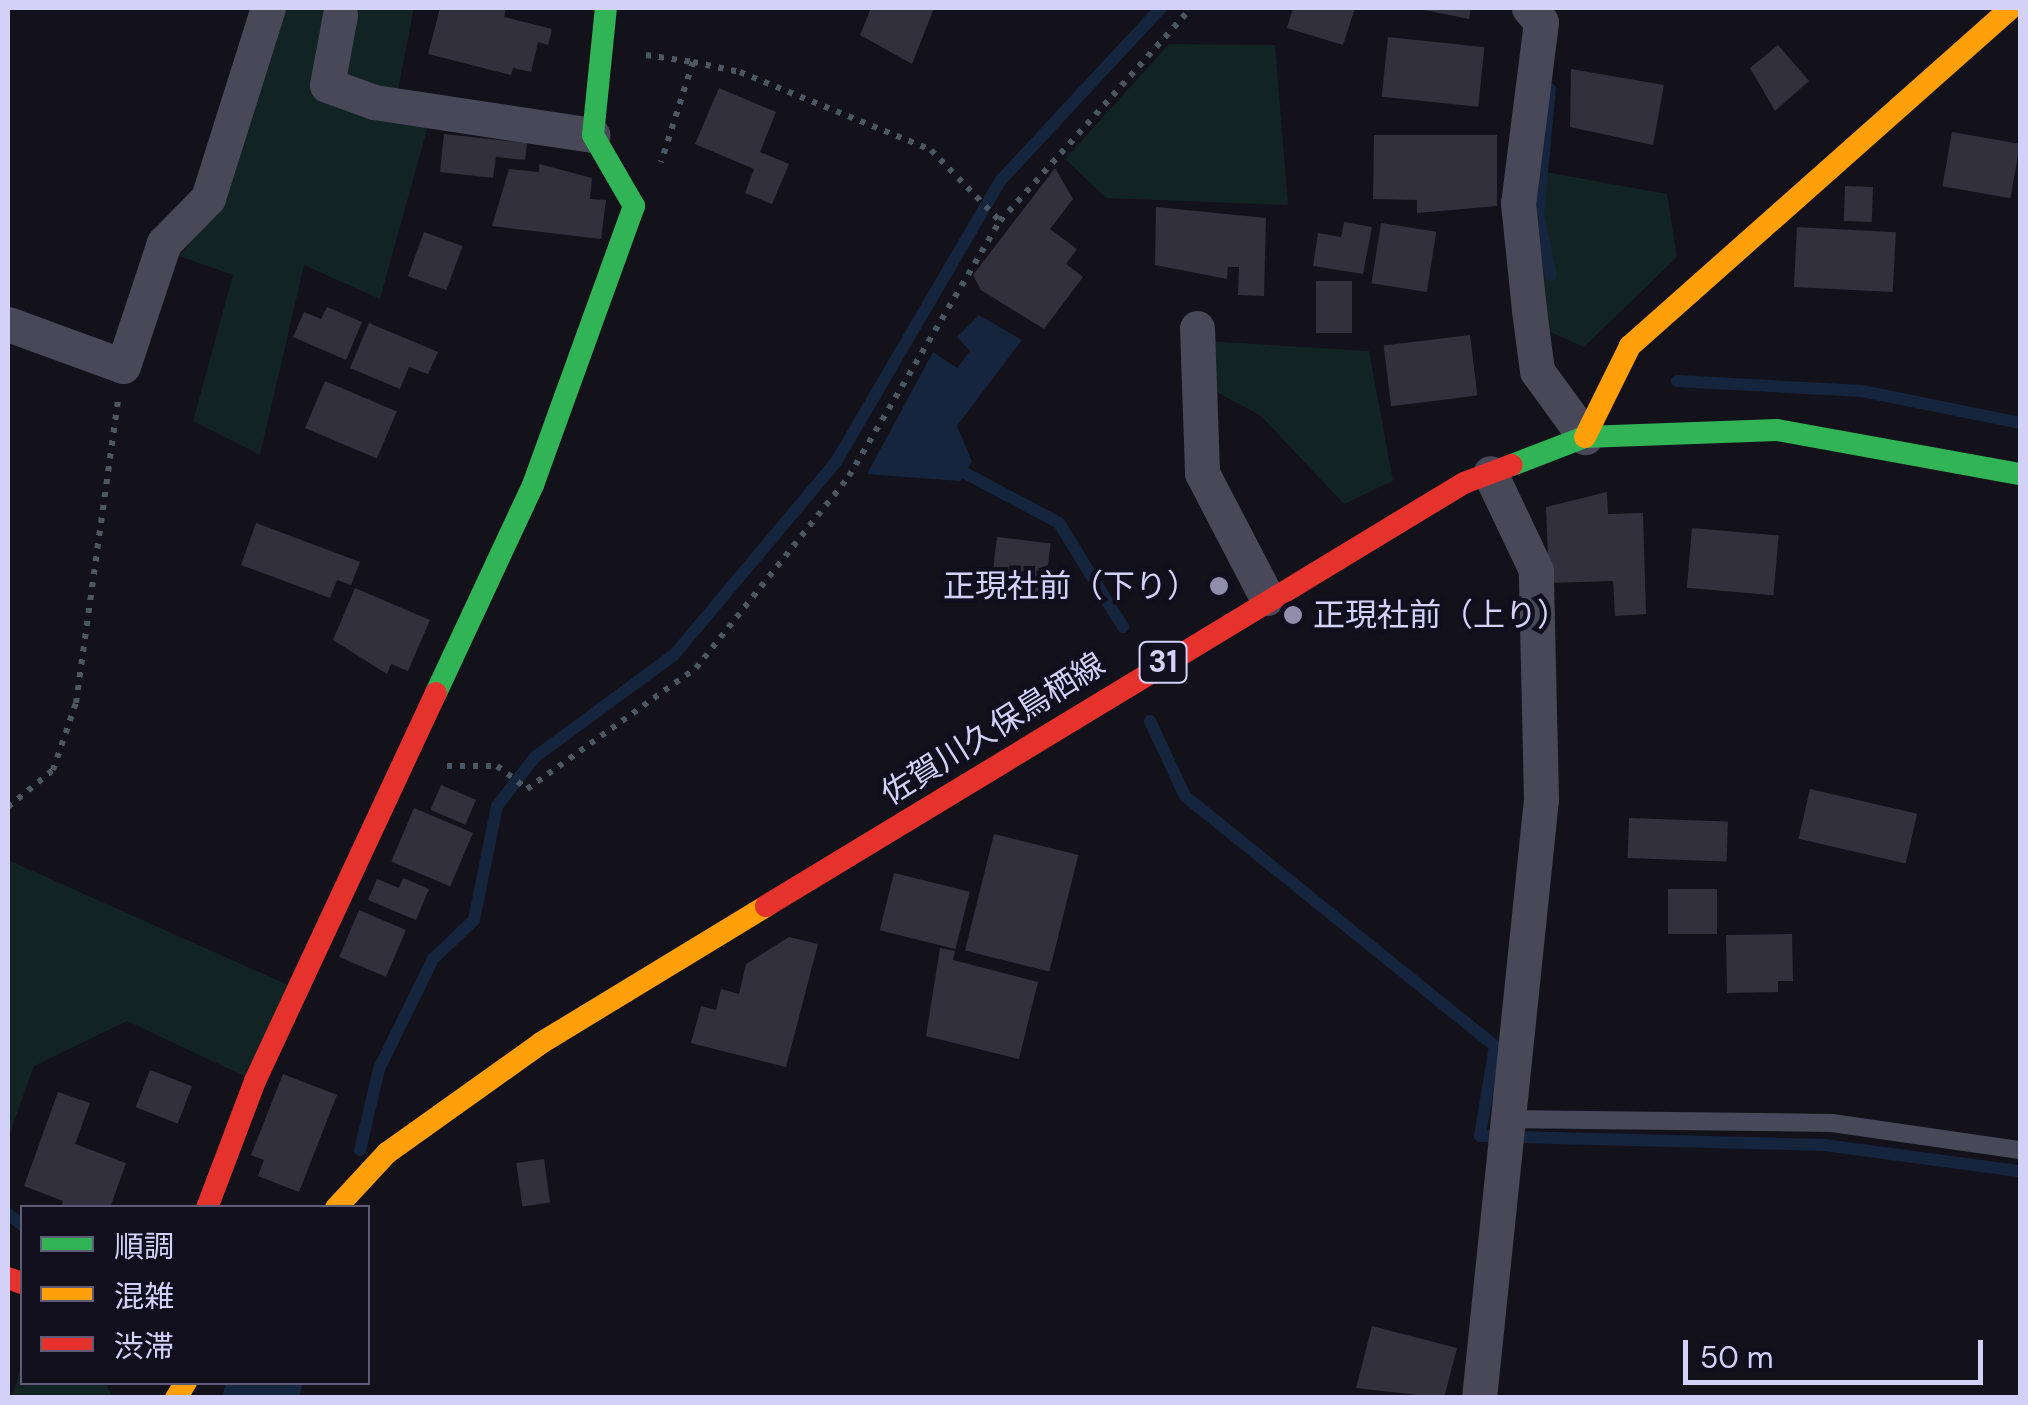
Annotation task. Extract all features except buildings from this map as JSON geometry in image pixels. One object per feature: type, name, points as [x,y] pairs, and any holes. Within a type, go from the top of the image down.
[{"type":"street","points":[[8,324],[124,366],[164,242],[208,198],[268,8]]},
{"type":"street","points":[[208,1205],[256,1081],[533,485],[634,206],[593,135],[597,48],[606,8]]},
{"type":"street","points":[[1547,12],[1518,203],[1537,371],[1585,437],[1630,346],[2010,8]]},
{"type":"street","points":[[340,15],[328,85],[374,102],[593,135]]},
{"type":"street","points":[[1197,328],[1202,472],[1267,598]]},
{"type":"street","name":"佐賀川久保鳥栖線","points":[[339,1205],[386,1154],[541,1044],[1267,598],[1490,473],[1585,437],[1776,430],[2020,474]]},
{"type":"street","points":[[1479,1398],[1494,1208],[1509,1119],[1541,799],[1536,570],[1490,473]]},
{"type":"lane","points":[[1509,1119],[1832,1122],[2020,1150]]},
{"type":"path","points":[[498,766],[528,789],[696,668],[849,476],[1000,221],[1190,8]]},
{"type":"path","points":[[597,48],[740,72],[931,150],[1000,221]]},
{"type":"path","points":[[634,206],[660,165],[693,62]]},
{"type":"path","points":[[8,807],[52,770],[76,703],[124,366]]},
{"type":"shaded area","points":[[280,8],[414,8],[393,116],[429,122],[380,299],[304,265],[260,455],[193,421],[233,275],[179,256],[225,203]]},
{"type":"shaded area","points":[[1169,44],[1275,45],[1288,205],[1106,198],[1065,159]]},
{"type":"shaded area","points":[[1534,170],[1667,194],[1677,257],[1584,347],[1548,331]]},
{"type":"shaded area","points":[[1205,341],[1369,351],[1393,481],[1344,504],[1261,416],[1206,386]]},
{"type":"shaded area","points":[[8,860],[288,985],[246,1077],[127,1021],[34,1066],[8,1138]]},
{"type":"shaded area","points":[[20,1370],[20,1385],[106,1385],[113,1397],[12,1397]]},
{"type":"water","points":[[979,315],[1022,340],[957,426],[972,462],[960,481],[867,474],[933,352],[957,368],[970,351],[957,337]]},
{"type":"waterway","points":[[360,1150],[379,1069],[433,959],[474,920],[497,806],[535,757],[674,655],[836,462],[1001,180],[1161,8]]},
{"type":"waterway","points":[[1550,89],[1538,214],[1551,275]]},
{"type":"waterway","points":[[1677,381],[1862,391],[2020,423]]},
{"type":"waterway","points":[[965,473],[1059,523],[1123,627]]},
{"type":"waterway","points":[[1150,721],[1185,796],[1495,1046],[1480,1136],[1824,1145],[2020,1171]]},
{"type":"waterway","points":[[8,1214],[20,1223]]},
{"type":"waterway","points":[[259,1398],[265,1385]]},
{"type":"traffic: fast","points":[[436,693],[533,485],[634,206],[593,135],[606,8]]},
{"type":"traffic: fast","points":[[1512,465],[1585,437],[1777,430],[2020,474]]},
{"type":"traffic: slow","points":[[1585,437],[1630,346],[2011,8]]},
{"type":"traffic: slow","points":[[339,1205],[387,1153],[541,1043],[766,906]]},
{"type":"traffic: slow","points":[[176,1398],[184,1385]]},
{"type":"traffic: jam","points":[[766,906],[1464,483],[1512,465]]},
{"type":"traffic: jam","points":[[208,1205],[255,1081],[436,693]]},
{"type":"traffic: jam","points":[[8,1278],[20,1282]]},
{"type":"place","name":"正現社前（下り）","points":[[1219,586]]},
{"type":"place","name":"正現社前（上り）","points":[[1293,615]]}]
